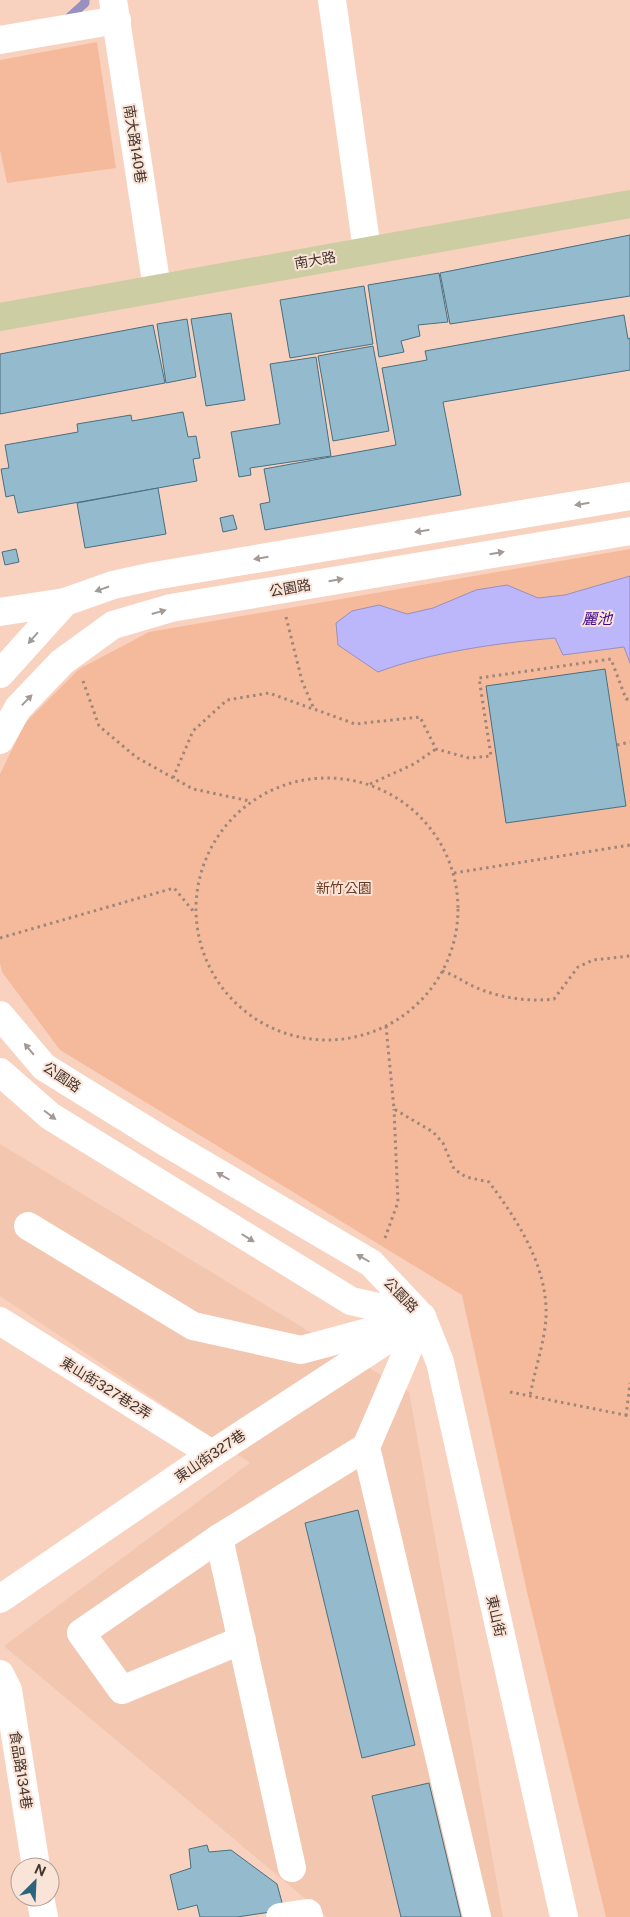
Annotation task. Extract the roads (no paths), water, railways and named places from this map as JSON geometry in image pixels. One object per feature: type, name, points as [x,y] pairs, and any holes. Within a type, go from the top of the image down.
[{"type":"main road","name":"南大路","points":[[0,317],[630,204]]},
{"type":"street","points":[[332,0],[367,250]]},
{"type":"street","points":[[0,40],[115,10]]},
{"type":"street","name":"南大路140巷","points":[[115,10],[157,288]]},
{"type":"street","points":[[0,612],[64,602],[113,585],[154,576],[630,496]]},
{"type":"street","name":"公園路","points":[[0,740],[18,708],[62,662],[113,625],[172,608],[630,531]]},
{"type":"street","points":[[0,674],[64,602]]},
{"type":"street","name":"公園路","points":[[0,1015],[44,1067],[166,1143],[371,1263],[422,1316]]},
{"type":"street","name":"公園路","points":[[5,1083],[50,1116],[351,1301],[422,1316]]},
{"type":"street","points":[[28,1226],[193,1326],[301,1350],[422,1316]]},
{"type":"street","points":[[242,1640],[122,1690],[81,1633],[219,1538],[366,1447],[422,1316]]},
{"type":"street","name":"東山街327巷","points":[[0,1599],[212,1454],[422,1316]]},
{"type":"street","name":"東山街","points":[[422,1316],[440,1362],[564,1917]]},
{"type":"street","name":"東山街327巷2弄","points":[[1,1323],[212,1454]]},
{"type":"street","points":[[366,1447],[477,1917]]},
{"type":"street","points":[[219,1538],[292,1868]]},
{"type":"street","name":"食品路134巷","points":[[0,1674],[8,1690],[34,1857]]},
{"type":"street","points":[[280,1917],[308,1913],[309,1917]]},
{"type":"water","name":"麗池","points":[[630,576],[630,663],[624,647],[563,655],[555,638],[465,649],[420,659],[378,672],[338,645],[336,623],[352,611],[379,605],[407,614],[433,608],[476,590],[507,585],[538,598],[565,595]]},
{"type":"waterway","points":[[65,21],[85,3],[85,0]]},
{"type":"park label","name":"新竹公園","points":[[344,888]]}]
